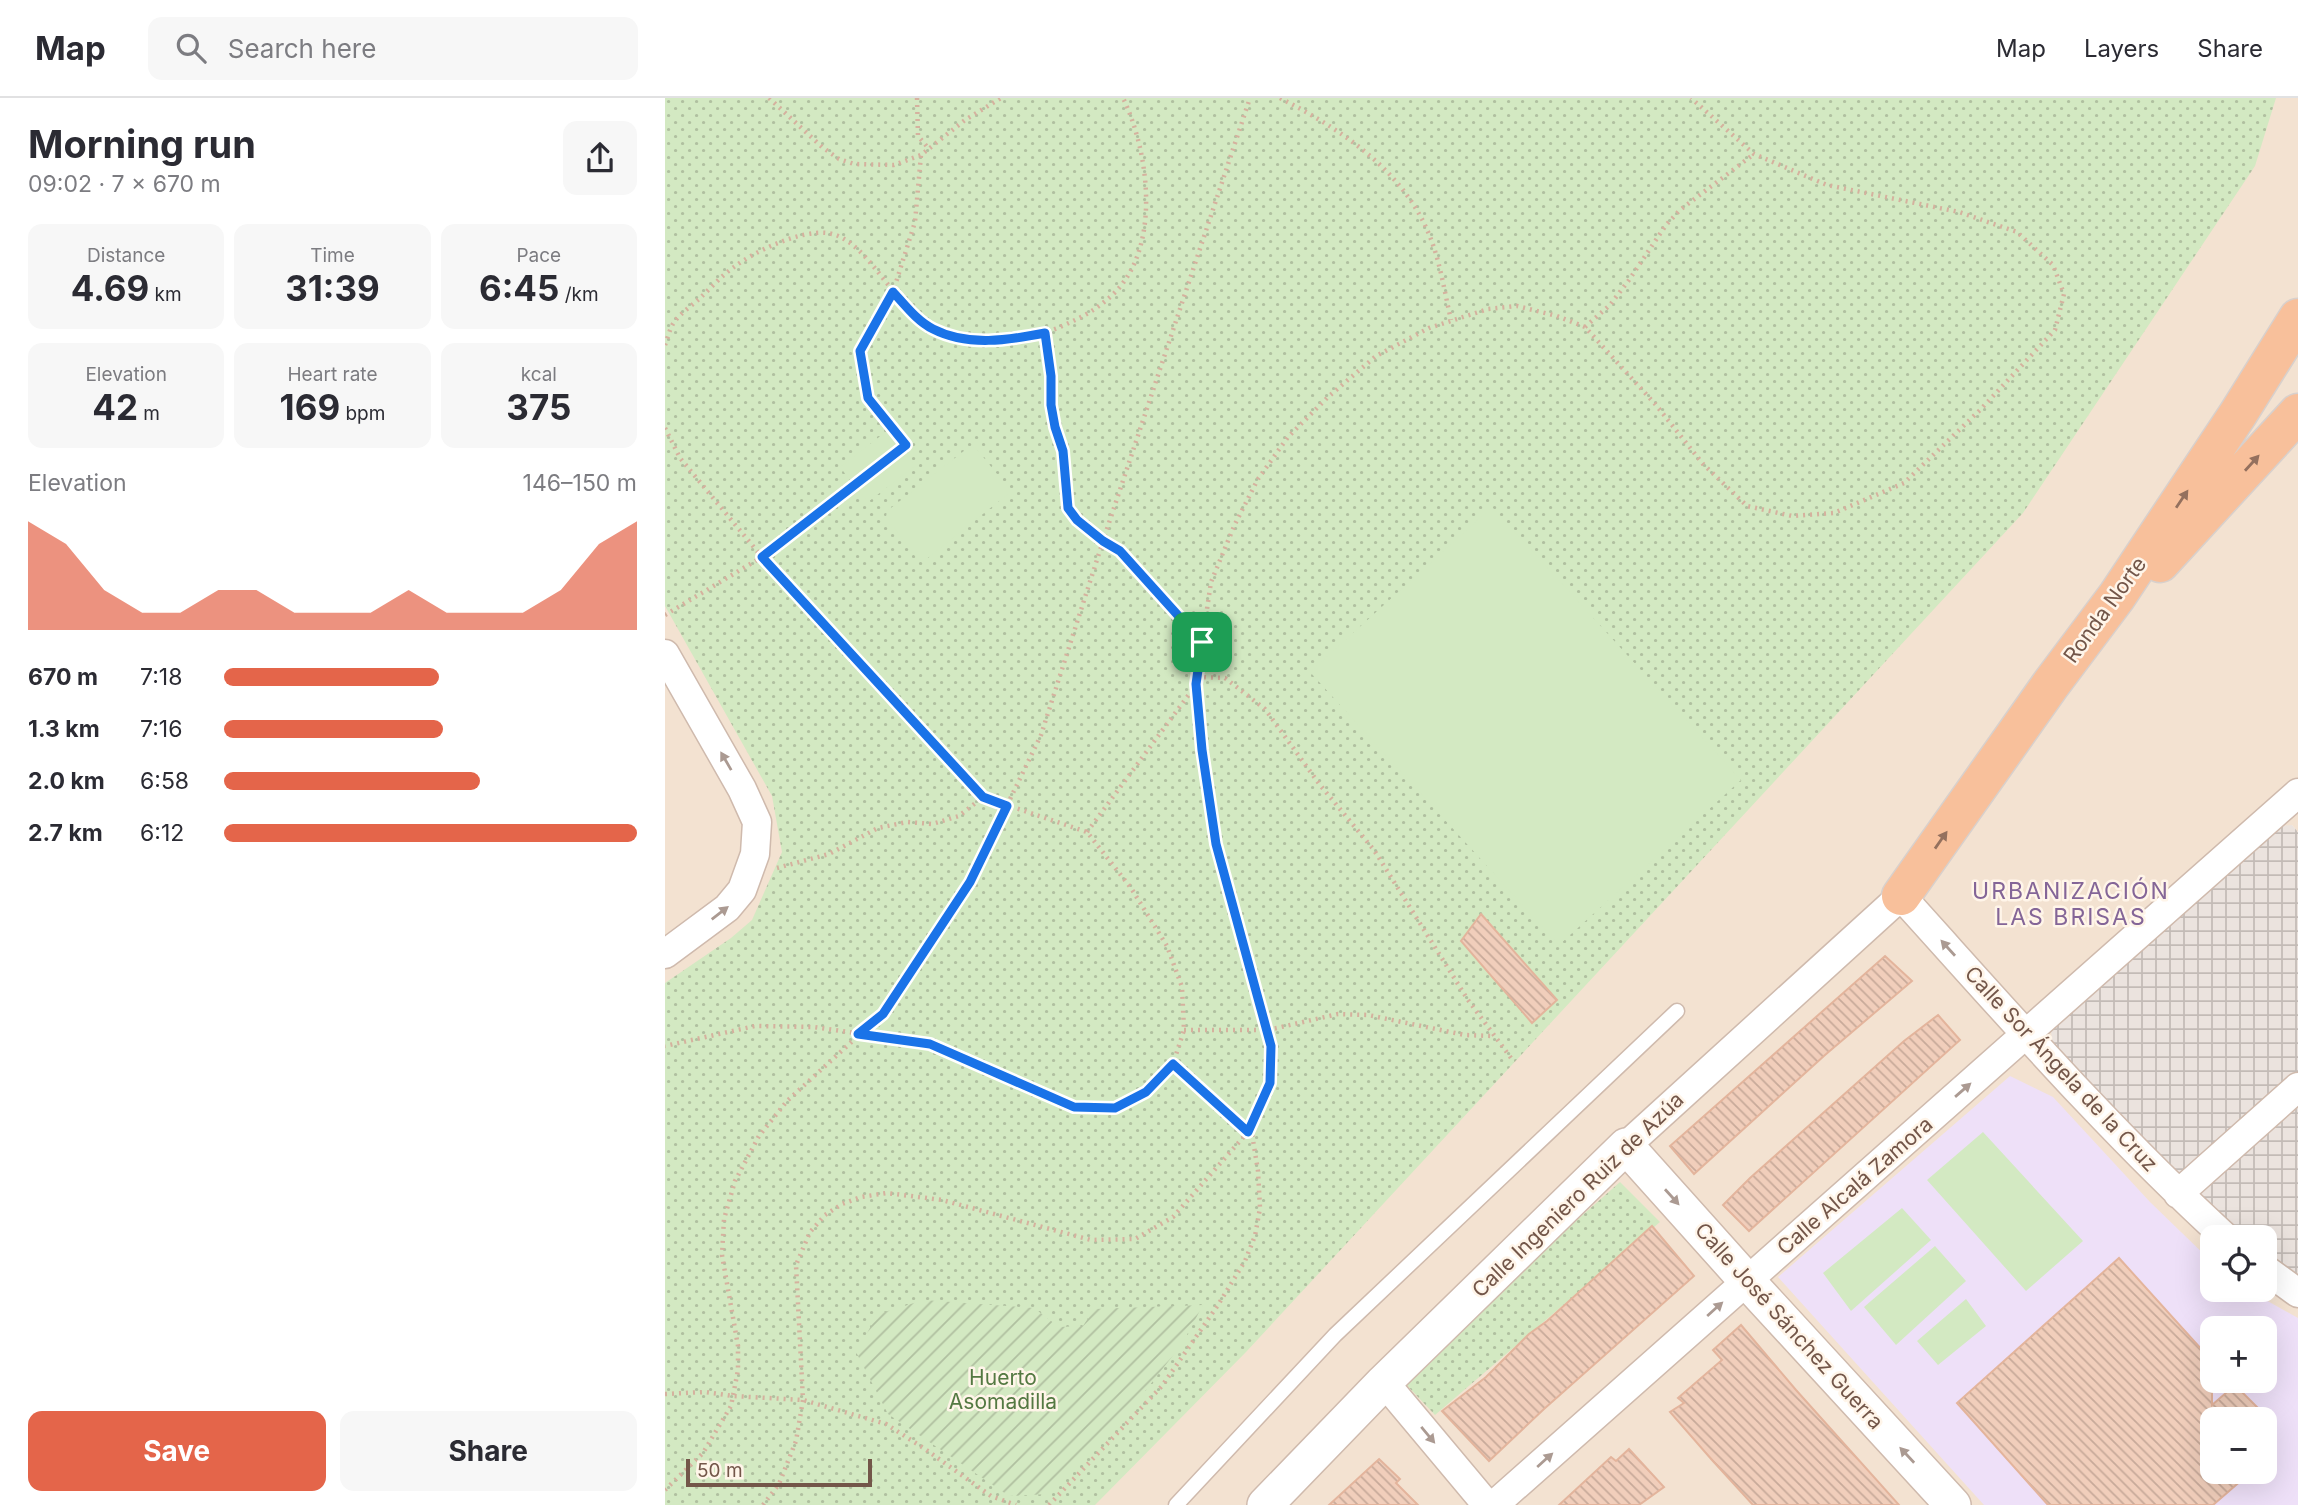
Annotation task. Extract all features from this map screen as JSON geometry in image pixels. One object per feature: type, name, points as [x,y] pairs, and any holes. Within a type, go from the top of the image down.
[{"type":"highway","name":"Ronda Norte","points":[[1901,896],[2051,684],[2117,596],[2298,318]]},
{"type":"highway","points":[[2117,596],[2166,559],[2298,413]]},
{"type":"street","points":[[665,654],[742,789],[757,822],[755,855],[741,890],[727,908],[665,954]]},
{"type":"street","name":"Calle Alcalá Zamora","points":[[1494,1505],[2295,802]]},
{"type":"street","name":"Calle Sor Ángela de la Cruz","points":[[1901,896],[2027,1035],[2178,1194],[2212,1225]]},
{"type":"street","name":"Calle Ingeniero Ruiz de Azúa","points":[[1265,1505],[1384,1382],[1626,1146],[1901,896]]},
{"type":"street","points":[[2178,1194],[2298,1087]]},
{"type":"street","name":"Calle José Sánchez Guerra","points":[[1626,1146],[1953,1505]]},
{"type":"street","points":[[2277,1278],[2298,1293]]},
{"type":"street","points":[[1384,1382],[1487,1505]]},
{"type":"lane","points":[[1175,1505],[1335,1335],[1677,1012]]},
{"type":"path","points":[[769,98],[822,147],[839,159],[854,164],[894,165],[921,155],[965,120],[1001,98]]},
{"type":"path","points":[[917,98],[918,136],[929,149]]},
{"type":"path","points":[[665,345],[674,322],[735,266],[772,246],[810,233],[841,236],[863,254],[913,314],[932,329],[953,337],[1001,340],[1045,333],[1084,316],[1112,296],[1135,265],[1144,235],[1146,191],[1140,146],[1123,98]]},
{"type":"path","points":[[665,1490],[703,1453],[731,1406],[738,1370],[738,1346],[722,1255],[724,1219],[735,1181],[759,1136],[787,1101],[883,1014],[970,882],[1041,735],[1249,98]]},
{"type":"path","points":[[1280,98],[1321,119],[1360,147],[1409,197],[1431,240],[1451,320]]},
{"type":"path","points":[[763,1505],[779,1484],[796,1441],[803,1400],[796,1265],[810,1232],[825,1214],[861,1197],[887,1192],[942,1200],[1091,1240],[1135,1239],[1173,1217],[1248,1132],[1270,1083],[1271,1046],[1216,844],[1202,750],[1196,684],[1212,582],[1235,524],[1258,479],[1288,437],[1328,397],[1376,356],[1429,328],[1487,309],[1517,306],[1557,316],[1585,327],[1656,405],[1703,464],[1747,506],[1792,516],[1834,513],[1904,483],[1980,410],[2055,330],[2064,294],[2053,265],[2017,232],[1959,212],[1827,185],[1754,154],[1691,98]]},
{"type":"path","points":[[1585,327],[1610,304],[1666,225],[1680,210],[1754,154]]},
{"type":"path","points":[[665,615],[762,557],[906,445],[868,398],[860,351],[893,292],[915,222],[921,155]]},
{"type":"path","points":[[1045,333],[1051,376],[1051,405],[1063,451],[1068,508],[1077,520],[1120,551],[1202,642]]},
{"type":"path","points":[[665,428],[680,458],[762,557],[983,797],[1087,832],[1131,888],[1167,946],[1182,987],[1184,1030],[1173,1064],[1146,1092],[1115,1108],[1074,1107],[930,1044],[814,1027],[755,1026],[665,1046]]},
{"type":"path","points":[[1197,677],[1224,678],[1265,709],[1320,785],[1374,850],[1468,1000],[1514,1062]]},
{"type":"path","points":[[1087,832],[1196,684]]},
{"type":"path","points":[[749,872],[769,870],[829,854],[878,828],[907,822],[932,824],[959,816],[983,797]]},
{"type":"path","points":[[1184,1030],[1268,1030],[1348,1014],[1368,1015],[1465,1035],[1494,1036]]},
{"type":"path","points":[[1173,1064],[1248,1132]]},
{"type":"path","points":[[1049,1505],[1161,1386],[1218,1305],[1245,1261],[1255,1236],[1260,1208],[1251,1126]]},
{"type":"path","points":[[665,1394],[705,1392],[803,1400],[886,1424],[991,1496],[1016,1505]]},
{"type":"shaded area","points":[[665,98],[2298,98],[2298,832],[2292,825],[2052,1043],[2217,1214],[2231,1225],[2200,1225],[2200,1302],[2277,1302],[2277,1260],[2298,1277],[2298,1505],[665,1505]]},
{"type":"shaded area","points":[[2292,825],[2298,832],[2298,1277],[2277,1260],[2277,1225],[2231,1225],[2217,1214],[2052,1043],[2051,1029],[2280,826]]},
{"type":"shaded area","points":[[2010,1076],[2053,1097],[2150,1202],[2200,1250],[2200,1302],[2269,1302],[2298,1318],[2298,1505],[1984,1505],[1778,1277]]},
{"type":"green space","points":[[665,98],[2276,98],[2255,166],[2023,513],[1246,1352],[1095,1505],[665,1505],[665,983],[731,938],[752,920],[782,852],[772,796],[665,606]]},
{"type":"green space","points":[[887,431],[897,443],[850,480],[840,467]]},
{"type":"green space","points":[[969,447],[976,448],[1009,489],[1008,494],[924,561],[918,560],[886,517],[887,511]]},
{"type":"green space","points":[[905,454],[915,466],[868,502],[858,489]]},
{"type":"green space","points":[[1492,507],[1741,780],[1559,945],[1310,672]]},
{"type":"green space","points":[[1983,1132],[2083,1241],[2026,1291],[1927,1180]]},
{"type":"green space","points":[[1620,1182],[1660,1222],[1435,1415],[1399,1377]]},
{"type":"green space","points":[[1902,1208],[1931,1240],[1851,1311],[1823,1273]]},
{"type":"green space","points":[[1935,1246],[1966,1281],[1896,1345],[1864,1307]]},
{"type":"green space","points":[[1966,1299],[1986,1326],[1938,1365],[1917,1341]]},
{"type":"green space","name":"Huerto Asomadilla","points":[[924,1300],[1034,1308],[1059,1327],[1083,1326],[1094,1309],[1203,1305],[1182,1344],[1135,1404],[1049,1494],[1009,1496],[888,1414],[856,1352],[878,1314]]},
{"type":"building","points":[[1481,914],[1557,1000],[1532,1023],[1461,941]]},
{"type":"building","points":[[1885,956],[1912,981],[1825,1055],[1694,1174],[1670,1146]]},
{"type":"building","points":[[1938,1015],[1960,1040],[1749,1231],[1723,1205],[1904,1041]]},
{"type":"building","points":[[1652,1226],[1694,1276],[1489,1461],[1442,1411],[1486,1377],[1529,1334],[1547,1321]]},
{"type":"building","points":[[2119,1258],[2200,1348],[2200,1393],[2212,1393],[2212,1405],[2226,1393],[2243,1393],[2257,1407],[2200,1407],[2200,1484],[2237,1484],[2213,1505],[2048,1505],[1957,1403]]},
{"type":"building","points":[[1741,1325],[1899,1505],[1753,1505],[1712,1460],[1670,1412],[1684,1403],[1678,1398],[1722,1360],[1713,1350]]},
{"type":"building","points":[[1629,1449],[1664,1487],[1639,1505],[1559,1505],[1611,1457],[1616,1461]]},
{"type":"building","points":[[1379,1459],[1400,1479],[1396,1483],[1418,1505],[1329,1505]]},
{"type":"district","name":"URBANIZACIÓN LAS BRISAS","points":[[2071,904]]},
{"type":"route","points":[[893,292],[913,314],[932,329],[953,337],[1001,340],[1045,333],[1051,376],[1051,405],[1063,451],[1068,508],[1077,520],[1120,551],[1202,642],[1196,684],[1202,750],[1216,844],[1271,1046],[1270,1083],[1248,1132],[1173,1064],[1146,1092],[1115,1108],[1074,1107],[930,1044],[858,1034],[883,1014],[970,882],[1007,806],[983,797],[762,557],[906,445],[868,398],[860,351],[893,292]]}]
